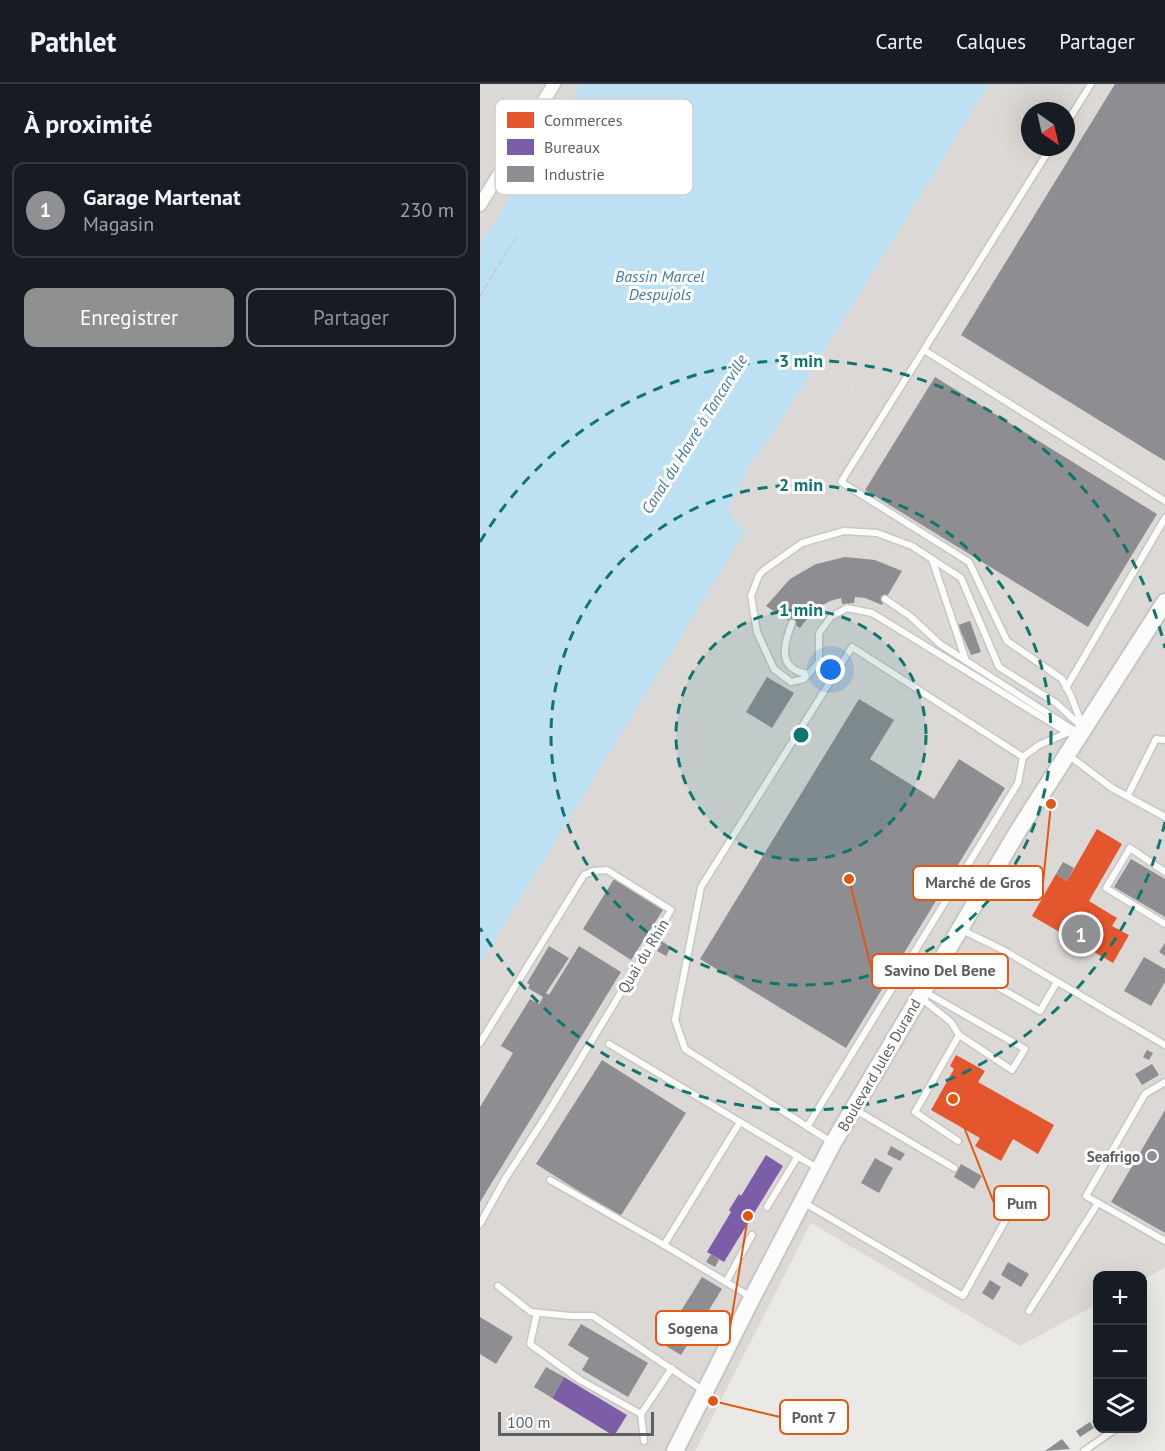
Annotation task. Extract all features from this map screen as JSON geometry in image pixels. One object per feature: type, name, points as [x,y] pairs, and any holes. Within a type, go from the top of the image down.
[{"type":"main road","name":"Boulevard Jules Durand","points":[[675,1451],[833,1143],[959,929],[1067,754],[1075,731],[1165,602]]},
{"type":"street","points":[[545,99],[554,84]]},
{"type":"street","points":[[480,205],[495,180]]},
{"type":"lane","points":[[1075,110],[1091,84]]},
{"type":"lane","points":[[1045,156],[840,482],[969,562],[1007,641],[1062,679],[1075,731]]},
{"type":"lane","points":[[924,350],[1165,501]]},
{"type":"lane","points":[[1066,688],[1165,518]]},
{"type":"lane","points":[[844,531],[877,533],[912,546],[961,578],[999,667],[1056,703],[1075,731],[872,613],[847,608],[831,617],[819,633],[819,662],[804,679],[791,682],[774,669],[757,632],[752,596],[759,575],[802,543],[844,531]]},
{"type":"lane","points":[[932,559],[966,661]]},
{"type":"lane","points":[[885,599],[910,616],[940,644],[1075,731]]},
{"type":"lane","points":[[792,623],[787,637],[786,663],[795,672],[808,674]]},
{"type":"lane","points":[[833,1143],[685,1049],[675,1020],[701,887],[852,647],[1023,757]]},
{"type":"lane","points":[[807,1127],[1018,783],[1023,757],[1054,737],[1075,731]]},
{"type":"lane","points":[[1128,795],[1156,739],[1165,740]]},
{"type":"lane","points":[[1067,754],[1112,788],[1165,817]]},
{"type":"lane","points":[[1165,872],[1130,848],[1106,888],[1165,924]]},
{"type":"lane","name":"Quai du Rhin","points":[[480,1043],[584,875],[593,871],[607,870],[671,910],[480,1224]]},
{"type":"lane","points":[[959,929],[1005,951],[1165,1045]]},
{"type":"lane","points":[[986,980],[1040,1011],[1057,982]]},
{"type":"lane","points":[[921,994],[1025,1049],[1012,1070],[959,1035],[951,1022],[921,994]]},
{"type":"lane","points":[[958,1141],[915,1112],[959,1035]]},
{"type":"lane","points":[[609,1044],[820,1169]]},
{"type":"lane","points":[[1165,1082],[1145,1094],[1086,1196],[1165,1241]]},
{"type":"lane","points":[[854,1109],[954,1168]]},
{"type":"lane","points":[[664,1245],[740,1122]]},
{"type":"lane","points":[[767,1207],[798,1156]]},
{"type":"lane","points":[[550,1180],[752,1298]]},
{"type":"lane","points":[[802,1202],[963,1296],[1005,1221]]},
{"type":"lane","points":[[1029,1311],[1098,1203]]},
{"type":"lane","points":[[726,1282],[752,1235]]},
{"type":"lane","points":[[498,1286],[531,1312],[592,1316],[705,1392]]},
{"type":"lane","points":[[537,1313],[530,1344],[580,1380],[641,1414]]},
{"type":"lane","points":[[644,1441],[641,1414],[672,1368]]},
{"type":"lane","points":[[1084,1451],[1110,1433]]},
{"type":"path","points":[[480,296],[516,237]]},
{"type":"shaded area","points":[[480,84],[580,84],[571,99],[495,99],[495,195],[511,195],[480,246]]},
{"type":"shaded area","points":[[989,84],[1165,84],[1165,1267],[1147,1278],[1147,1271],[1093,1271],[1093,1306],[1020,1346],[811,1223],[695,1451],[480,1451],[480,964],[744,533],[734,522],[729,506],[748,467],[773,434]]},
{"type":"water","name":"Bassin Marcel Despujols","points":[[580,84],[989,84],[773,434],[748,467],[729,506],[734,522],[745,532],[480,964],[480,246],[511,195],[693,195],[693,99],[571,99]]},
{"type":"building: Commerces","points":[[1097,829],[1122,844],[1089,901],[1117,918],[1112,926],[1129,935],[1113,963],[1032,916],[1056,874],[1067,881]]},
{"type":"building: Commerces","points":[[956,1055],[985,1071],[978,1082],[1054,1125],[1038,1154],[1013,1139],[1001,1161],[975,1146],[980,1138],[931,1110],[954,1069],[950,1066]]},
{"type":"building: Bureaux","points":[[766,1155],[783,1166],[724,1262],[707,1252],[731,1212],[729,1210],[739,1194],[741,1196]]},
{"type":"building: Bureaux","points":[[564,1377],[627,1415],[614,1436],[552,1398]]},
{"type":"building: Industrie","points":[[1115,84],[1165,84],[1165,461],[961,335],[1071,156],[1075,156],[1075,149]]},
{"type":"building: Industrie","points":[[935,377],[1157,514],[1088,627],[865,490]]},
{"type":"building: Industrie","points":[[845,557],[875,560],[902,571],[882,605],[865,598],[855,597],[854,603],[842,604],[841,598],[830,601],[821,606],[823,611],[814,618],[810,615],[800,628],[766,606],[790,579],[816,564]]},
{"type":"building: Industrie","points":[[970,621],[981,652],[971,655],[958,625]]},
{"type":"building: Industrie","points":[[767,677],[794,693],[772,728],[746,712]]},
{"type":"building: Industrie","points":[[859,699],[894,720],[870,759],[934,799],[959,759],[1005,788],[846,1048],[700,959]]},
{"type":"building: Industrie","points":[[1131,859],[1165,879],[1165,917],[1114,887]]},
{"type":"building: Industrie","points":[[1063,862],[1074,868],[1067,881],[1056,874]]},
{"type":"building: Industrie","points":[[614,879],[663,910],[631,960],[583,929]]},
{"type":"building: Industrie","points":[[663,942],[671,947],[666,956],[657,951]]},
{"type":"building: Industrie","points":[[1165,943],[1165,956],[1159,952]]},
{"type":"building: Industrie","points":[[549,946],[569,958],[546,993],[549,995],[579,946],[621,972],[480,1202],[480,1107],[513,1053],[501,1046],[530,999],[539,1004],[543,997],[528,988],[530,985],[527,983]]},
{"type":"building: Industrie","points":[[1144,957],[1165,969],[1165,982],[1151,1006],[1124,991]]},
{"type":"building: Industrie","points":[[1147,1050],[1153,1053],[1149,1060],[1143,1057]]},
{"type":"building: Industrie","points":[[602,1060],[686,1113],[620,1217],[536,1164]]},
{"type":"building: Industrie","points":[[1152,1064],[1159,1075],[1142,1085],[1135,1074]]},
{"type":"building: Industrie","name":"Seafrigo","points":[[1165,1110],[1165,1233],[1111,1202]]},
{"type":"building: Industrie","points":[[891,1146],[905,1154],[900,1161],[887,1154]]},
{"type":"building: Industrie","points":[[875,1158],[893,1168],[879,1193],[861,1183]]},
{"type":"building: Industrie","points":[[961,1164],[982,1176],[974,1189],[954,1177]]},
{"type":"building: Industrie","points":[[711,1254],[719,1260],[715,1267],[706,1262]]},
{"type":"building: Industrie","points":[[1008,1262],[1029,1274],[1021,1287],[1001,1275]]},
{"type":"building: Industrie","points":[[702,1277],[722,1289],[681,1355],[661,1343]]},
{"type":"building: Industrie","points":[[990,1280],[1001,1287],[993,1300],[982,1293]]},
{"type":"building: Industrie","points":[[480,1317],[513,1337],[496,1364],[480,1354]]},
{"type":"building: Industrie","points":[[581,1324],[648,1363],[628,1397],[582,1370],[589,1358],[568,1345]]},
{"type":"building: Industrie","points":[[546,1367],[564,1377],[552,1398],[534,1387]]},
{"type":"building: Industrie","points":[[1090,1422],[1093,1426],[1080,1437],[1076,1431]]},
{"type":"building: Industrie","points":[[1062,1439],[1070,1449],[1045,1451]]},
{"type":"railway","points":[[812,455],[1039,84]]},
{"type":"railway","points":[[480,991],[790,488]]},
{"type":"railway","points":[[727,608],[773,534]]},
{"type":"railway","points":[[480,1010],[631,764]]},
{"type":"place","name":"Marché de Gros","points":[[1051,804]]},
{"type":"place","name":"Savino Del Bene","points":[[849,879]]},
{"type":"place","name":"Garage Martenat","points":[[1081,934]]},
{"type":"place","name":"Pum","points":[[953,1099]]},
{"type":"place","name":"Seafrigo","points":[[1152,1156]]},
{"type":"place","name":"Sogena","points":[[748,1216]]},
{"type":"place","name":"Pont 7","points":[[713,1401]]},
{"type":"water label","name":"Canal du Havre à Tancarville","points":[[694,434]]}]
